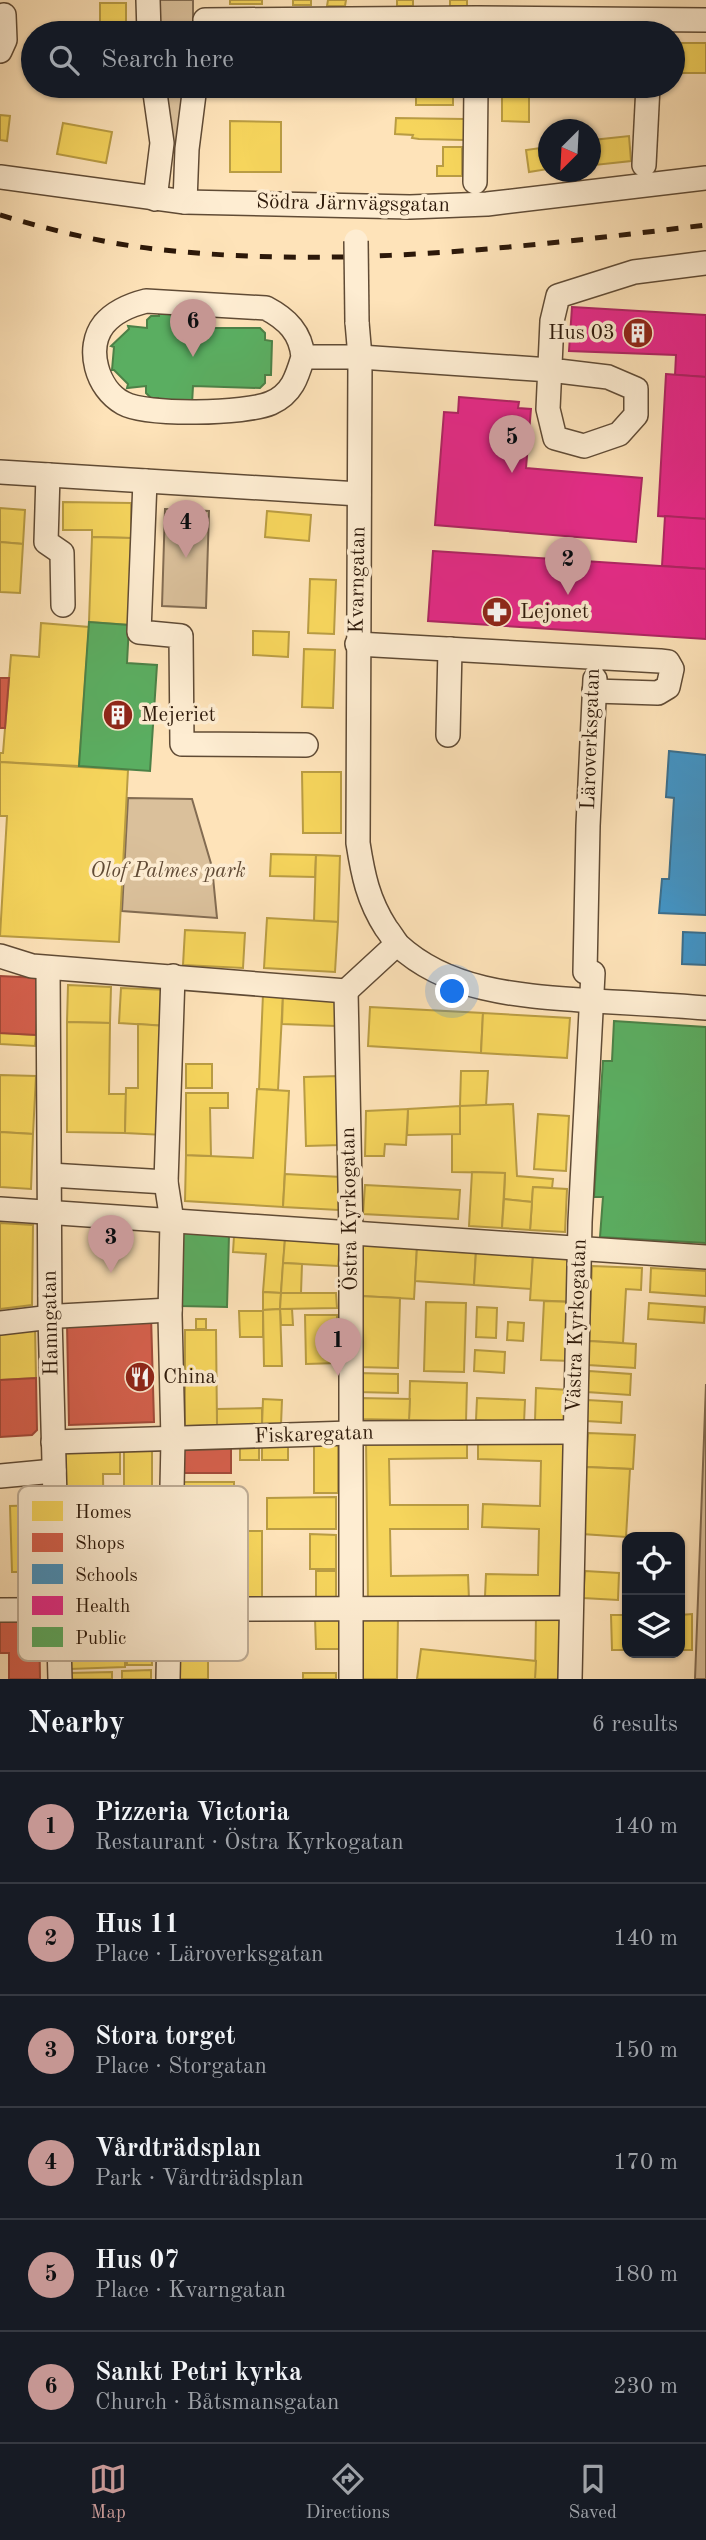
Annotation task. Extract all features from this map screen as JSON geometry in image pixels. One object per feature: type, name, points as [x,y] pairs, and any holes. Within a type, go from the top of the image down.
[{"type":"street","points":[[148,0],[149,21]]},
{"type":"street","points":[[204,18],[317,10],[477,17],[706,20]]},
{"type":"street","points":[[0,51],[5,40],[4,15]]},
{"type":"street","points":[[155,199],[162,143],[156,98]]},
{"type":"street","points":[[186,202],[187,149],[193,98]]},
{"type":"street","points":[[475,182],[476,98]]},
{"type":"street","points":[[644,165],[647,98]]},
{"type":"street","name":"Södra Järnvägsgatan","points":[[0,177],[186,202],[356,206],[487,204],[706,178]]},
{"type":"street","name":"Kvarngatan","points":[[356,206],[360,358],[358,843],[369,897],[397,944],[422,962],[462,983],[515,995],[706,1008]]},
{"type":"street","points":[[303,357],[550,370],[552,321],[558,296],[634,272],[706,263]]},
{"type":"street","points":[[146,301],[266,308],[281,316],[294,330],[302,342],[303,357],[296,382],[287,393],[272,403],[234,411],[181,411],[133,408],[120,402],[105,388],[94,356],[103,326],[123,309],[146,301]]},
{"type":"street","points":[[0,472],[359,494]]},
{"type":"street","points":[[48,475],[47,542],[62,554],[63,604]]},
{"type":"street","points":[[145,481],[139,632],[181,636],[182,744],[306,745]]},
{"type":"street","name":"Läroverksgatan","points":[[357,644],[596,658],[588,826],[589,973]]},
{"type":"street","points":[[448,735],[450,649]]},
{"type":"street","points":[[594,691],[658,693],[668,687],[672,678],[672,669],[667,662],[596,658]]},
{"type":"street","points":[[0,956],[48,968],[346,991],[397,944]]},
{"type":"street","name":"Hamngatan","points":[[48,968],[50,1317],[54,1486]]},
{"type":"street","name":"Västra Kyrkogatan","points":[[570,1679],[574,1432],[591,1000],[589,973]]},
{"type":"street","points":[[172,1486],[172,1221],[166,1182],[173,976]]},
{"type":"street","name":"Östra Kyrkogatan","points":[[346,991],[351,1234],[351,1679]]},
{"type":"street","points":[[50,1175],[166,1182]]},
{"type":"street","points":[[0,1209],[706,1257]]},
{"type":"street","points":[[0,1323],[50,1317],[170,1310]]},
{"type":"street","name":"Fiskaregatan","points":[[53,1442],[351,1433],[574,1432]]},
{"type":"street","points":[[0,1476],[54,1471]]},
{"type":"street","points":[[248,1609],[571,1608]]},
{"type":"street","points":[[0,1610],[18,1610]]},
{"type":"street","name":"Hamngatan","points":[[59,1661],[60,1679]]},
{"type":"street","points":[[168,1661],[168,1679]]},
{"type":"green space","points":[[160,0],[193,0],[193,21],[160,21]]},
{"type":"green space","points":[[165,98],[186,98],[179,153],[171,152]]},
{"type":"green space","points":[[165,509],[209,511],[206,608],[162,606]]},
{"type":"green space","name":"Olof Palmes park","points":[[128,798],[192,799],[212,867],[217,918],[122,911]]},
{"type":"green space","points":[[706,1384],[706,1679],[695,1679]]},
{"type":"building: Homes","points":[[230,0],[262,0],[262,4],[230,4]]},
{"type":"building: Homes","points":[[293,0],[311,0],[311,5],[293,5]]},
{"type":"building: Homes","points":[[328,0],[346,0],[345,6],[327,6]]},
{"type":"building: Homes","points":[[397,0],[413,0],[413,6],[397,6]]},
{"type":"building: Homes","points":[[450,0],[467,0],[467,6],[450,6]]},
{"type":"building: Homes","points":[[100,3],[126,3],[126,21],[100,21]]},
{"type":"building: Homes","points":[[685,43],[706,43],[706,73],[685,73]]},
{"type":"building: Homes","points":[[416,98],[453,98],[453,105],[416,105]]},
{"type":"building: Homes","points":[[502,98],[529,98],[529,122],[502,121]]},
{"type":"building: Homes","points":[[0,115],[10,116],[7,141],[0,140]]},
{"type":"building: Homes","points":[[396,118],[464,119],[464,140],[419,139],[412,138],[413,135],[395,134]]},
{"type":"building: Homes","points":[[230,121],[281,122],[281,172],[230,172]]},
{"type":"building: Homes","points":[[63,123],[112,132],[106,163],[57,154]]},
{"type":"building: Homes","points":[[629,136],[631,161],[601,164],[601,139]]},
{"type":"building: Homes","points":[[443,147],[462,147],[462,176],[437,176],[437,166],[443,166]]},
{"type":"building: Homes","points":[[538,148],[538,171],[529,172],[526,150]]},
{"type":"building: Homes","points":[[63,502],[131,503],[131,538],[92,537],[92,530],[63,530]]},
{"type":"building: Homes","points":[[0,508],[25,510],[23,544],[0,542]]},
{"type":"building: Homes","points":[[267,511],[311,515],[309,541],[265,537]]},
{"type":"building: Homes","points":[[92,537],[131,538],[129,625],[89,622]]},
{"type":"building: Homes","points":[[0,542],[23,544],[20,593],[0,592]]},
{"type":"building: Homes","points":[[310,579],[336,580],[334,634],[308,633]]},
{"type":"building: Homes","points":[[41,623],[89,627],[79,766],[0,762],[11,655],[39,657]]},
{"type":"building: Homes","points":[[253,631],[289,632],[288,657],[253,655]]},
{"type":"building: Homes","points":[[304,649],[335,650],[333,708],[302,707]]},
{"type":"building: Homes","points":[[0,762],[128,770],[119,942],[0,936],[7,816],[0,816]]},
{"type":"building: Homes","points":[[302,772],[341,772],[341,833],[303,833]]},
{"type":"building: Homes","points":[[271,854],[316,855],[315,877],[270,876]]},
{"type":"building: Homes","points":[[316,855],[340,856],[338,922],[314,921]]},
{"type":"building: Homes","points":[[267,918],[338,922],[335,972],[264,968]]},
{"type":"building: Homes","points":[[185,930],[245,933],[243,968],[183,965]]},
{"type":"building: Homes","points":[[68,985],[111,987],[110,1023],[67,1022]]},
{"type":"building: Homes","points":[[121,988],[168,990],[166,1026],[119,1023]]},
{"type":"building: Homes","points":[[263,994],[283,995],[278,1090],[259,1089]]},
{"type":"building: Homes","points":[[283,995],[338,997],[336,1026],[282,1024]]},
{"type":"building: Homes","points":[[370,1007],[483,1013],[481,1053],[368,1046]]},
{"type":"building: Homes","points":[[483,1013],[570,1018],[567,1058],[481,1053]]},
{"type":"building: Homes","points":[[67,1022],[110,1023],[109,1094],[126,1094],[125,1133],[67,1132]]},
{"type":"building: Homes","points":[[138,1024],[166,1026],[164,1135],[125,1133],[126,1088],[138,1088]]},
{"type":"building: Homes","points":[[0,1033],[36,1035],[35,1046],[0,1044]]},
{"type":"building: Homes","points":[[186,1064],[212,1064],[212,1088],[186,1088]]},
{"type":"building: Homes","points":[[461,1071],[488,1071],[486,1106],[460,1106]]},
{"type":"building: Homes","points":[[0,1075],[36,1076],[33,1134],[0,1132]]},
{"type":"building: Homes","points":[[339,1076],[341,1145],[306,1146],[304,1077]]},
{"type":"building: Homes","points":[[257,1089],[289,1091],[283,1207],[185,1201],[186,1155],[253,1158]]},
{"type":"building: Homes","points":[[186,1093],[228,1093],[228,1108],[210,1108],[211,1156],[186,1155]]},
{"type":"building: Homes","points":[[513,1104],[517,1176],[553,1179],[552,1188],[533,1187],[532,1202],[504,1199],[505,1173],[452,1172],[452,1134],[460,1134],[460,1106]]},
{"type":"building: Homes","points":[[460,1106],[460,1134],[407,1135],[408,1109]]},
{"type":"building: Homes","points":[[408,1109],[406,1145],[385,1144],[384,1156],[365,1156],[366,1111]]},
{"type":"building: Homes","points":[[538,1114],[569,1116],[566,1171],[534,1169]]},
{"type":"building: Homes","points":[[0,1132],[33,1134],[31,1189],[0,1187]]},
{"type":"building: Homes","points":[[472,1172],[505,1173],[502,1228],[469,1226]]},
{"type":"building: Homes","points":[[285,1174],[341,1177],[339,1210],[283,1207]]},
{"type":"building: Homes","points":[[365,1185],[460,1190],[458,1219],[363,1214]]},
{"type":"building: Homes","points":[[533,1187],[567,1189],[565,1232],[530,1230]]},
{"type":"building: Homes","points":[[504,1199],[532,1202],[530,1230],[502,1228]]},
{"type":"building: Homes","points":[[0,1223],[33,1225],[32,1305],[0,1309]]},
{"type":"building: Homes","points":[[234,1236],[285,1239],[281,1293],[263,1292],[266,1254],[233,1252]]},
{"type":"building: Homes","points":[[285,1239],[340,1242],[338,1266],[283,1263]]},
{"type":"building: Homes","points":[[363,1244],[417,1247],[414,1299],[360,1296]]},
{"type":"building: Homes","points":[[417,1247],[476,1251],[474,1285],[415,1281]]},
{"type":"building: Homes","points":[[476,1251],[533,1255],[531,1289],[474,1285]]},
{"type":"building: Homes","points":[[533,1255],[577,1258],[574,1302],[530,1300]]},
{"type":"building: Homes","points":[[283,1263],[302,1264],[301,1293],[281,1293]]},
{"type":"building: Homes","points":[[592,1266],[642,1268],[641,1290],[626,1289],[623,1343],[589,1341]]},
{"type":"building: Homes","points":[[651,1268],[706,1271],[706,1296],[650,1292]]},
{"type":"building: Homes","points":[[263,1292],[281,1293],[280,1309],[263,1310]]},
{"type":"building: Homes","points":[[281,1293],[336,1293],[337,1308],[280,1309]]},
{"type":"building: Homes","points":[[360,1296],[400,1298],[398,1368],[359,1367]]},
{"type":"building: Homes","points":[[544,1301],[574,1302],[571,1361],[541,1360]]},
{"type":"building: Homes","points":[[426,1302],[466,1303],[464,1372],[424,1371]]},
{"type":"building: Homes","points":[[649,1303],[705,1307],[704,1323],[648,1319]]},
{"type":"building: Homes","points":[[477,1307],[497,1308],[496,1338],[476,1337]]},
{"type":"building: Homes","points":[[280,1309],[292,1309],[293,1325],[281,1325]]},
{"type":"building: Homes","points":[[280,1309],[282,1366],[264,1366],[263,1310]]},
{"type":"building: Homes","points":[[239,1311],[263,1311],[263,1337],[240,1337]]},
{"type":"building: Homes","points":[[305,1315],[337,1315],[338,1363],[306,1364]]},
{"type":"building: Homes","points":[[196,1319],[206,1319],[206,1329],[196,1329]]},
{"type":"building: Homes","points":[[508,1322],[524,1323],[523,1341],[507,1340]]},
{"type":"building: Homes","points":[[35,1327],[36,1378],[0,1380],[0,1331]]},
{"type":"building: Homes","points":[[185,1330],[216,1330],[217,1425],[185,1426]]},
{"type":"building: Homes","points":[[589,1341],[636,1344],[635,1368],[588,1365]]},
{"type":"building: Homes","points":[[475,1350],[505,1352],[504,1373],[474,1371]]},
{"type":"building: Homes","points":[[589,1371],[631,1374],[630,1395],[587,1392]]},
{"type":"building: Homes","points":[[359,1373],[398,1374],[398,1393],[358,1392]]},
{"type":"building: Homes","points":[[410,1381],[467,1383],[466,1422],[409,1420]]},
{"type":"building: Homes","points":[[536,1388],[569,1390],[568,1422],[535,1421]]},
{"type":"building: Homes","points":[[359,1398],[410,1399],[409,1420],[358,1419]]},
{"type":"building: Homes","points":[[477,1398],[525,1400],[524,1423],[476,1420]]},
{"type":"building: Homes","points":[[263,1399],[282,1400],[281,1425],[262,1425]]},
{"type":"building: Homes","points":[[587,1400],[622,1402],[621,1423],[586,1421]]},
{"type":"building: Homes","points":[[262,1408],[262,1425],[217,1425],[217,1409]]},
{"type":"building: Homes","points":[[588,1433],[635,1435],[633,1469],[586,1467]]},
{"type":"building: Homes","points":[[478,1437],[568,1440],[564,1598],[485,1596],[486,1574],[538,1575],[539,1529],[482,1527],[483,1504],[540,1506],[541,1461],[478,1459]]},
{"type":"building: Homes","points":[[467,1438],[467,1458],[389,1459],[390,1505],[468,1505],[468,1529],[390,1529],[391,1576],[468,1575],[469,1599],[368,1600],[366,1439]]},
{"type":"building: Homes","points":[[240,1440],[259,1440],[259,1460],[240,1460]]},
{"type":"building: Homes","points":[[262,1440],[288,1440],[288,1460],[262,1460]]},
{"type":"building: Homes","points":[[314,1440],[338,1440],[338,1493],[314,1493]]},
{"type":"building: Homes","points":[[124,1446],[152,1446],[152,1486],[124,1486]]},
{"type":"building: Homes","points":[[65,1448],[120,1448],[120,1474],[103,1474],[103,1486],[65,1486]]},
{"type":"building: Homes","points":[[586,1467],[630,1469],[626,1532],[622,1532],[622,1537],[582,1534]]},
{"type":"building: Homes","points":[[182,1482],[234,1482],[234,1486],[182,1486]]},
{"type":"building: Homes","points":[[336,1497],[336,1529],[267,1529],[267,1498]]},
{"type":"building: Homes","points":[[10,1506],[18,1506],[18,1572],[12,1572]]},
{"type":"building: Homes","points":[[248,1531],[262,1531],[262,1602],[248,1602]]},
{"type":"building: Homes","points":[[310,1534],[336,1535],[336,1569],[310,1569]]},
{"type":"building: Homes","points":[[316,1571],[336,1571],[336,1599],[316,1599]]},
{"type":"building: Homes","points":[[585,1571],[619,1573],[618,1600],[583,1598]]},
{"type":"building: Homes","points":[[692,1614],[692,1650],[685,1650],[685,1615]]},
{"type":"building: Homes","points":[[536,1615],[567,1616],[566,1679],[535,1679]]},
{"type":"building: Homes","points":[[611,1615],[622,1615],[622,1650],[612,1650]]},
{"type":"building: Homes","points":[[363,1616],[398,1616],[397,1679],[363,1679]]},
{"type":"building: Homes","points":[[315,1618],[341,1618],[341,1649],[316,1649]]},
{"type":"building: Homes","points":[[421,1649],[536,1661],[535,1679],[417,1679]]},
{"type":"building: Homes","points":[[70,1661],[125,1661],[125,1667],[70,1669]]},
{"type":"building: Homes","points":[[127,1661],[152,1661],[152,1665],[127,1665]]},
{"type":"building: Homes","points":[[180,1661],[208,1661],[208,1679],[180,1679]]},
{"type":"building: Homes","points":[[151,1670],[151,1679],[122,1679],[122,1671]]},
{"type":"building: Homes","points":[[112,1672],[112,1679],[69,1679],[69,1673]]},
{"type":"building: Homes","points":[[303,1673],[336,1673],[336,1679],[303,1679]]},
{"type":"building: Shops","points":[[0,678],[9,678],[5,728],[0,728]]},
{"type":"building: Shops","points":[[0,976],[39,978],[36,1035],[0,1033]]},
{"type":"building: Shops","points":[[151,1315],[154,1422],[69,1425],[67,1324]]},
{"type":"building: Shops","points":[[36,1378],[37,1430],[32,1435],[0,1437],[0,1380]]},
{"type":"building: Shops","points":[[178,1444],[231,1444],[231,1473],[178,1473]]},
{"type":"building: Shops","points":[[0,1615],[18,1615],[18,1661],[40,1661],[40,1679],[9,1679],[9,1653],[0,1653]]},
{"type":"building: Schools","points":[[669,751],[706,755],[706,915],[659,913],[662,879],[669,879],[674,798],[666,797]]},
{"type":"building: Schools","points":[[683,932],[706,933],[706,965],[682,964]]},
{"type":"building: Health","name":"Hus 03","points":[[572,307],[706,315],[706,377],[675,375],[676,355],[569,351]]},
{"type":"building: Health","points":[[666,374],[706,377],[706,519],[658,516]]},
{"type":"building: Health","points":[[459,397],[519,402],[518,408],[531,409],[526,468],[642,478],[636,542],[435,525],[444,412],[458,413]]},
{"type":"building: Health","points":[[665,516],[706,519],[706,569],[662,566]]},
{"type":"building: Health","points":[[433,551],[706,569],[706,639],[428,621]]},
{"type":"building: Public","points":[[159,311],[193,312],[193,328],[260,328],[265,333],[265,340],[272,341],[271,375],[265,375],[265,383],[260,388],[193,386],[192,404],[158,403],[158,398],[151,398],[146,393],[146,386],[127,388],[128,384],[112,370],[114,347],[111,346],[129,329],[128,326],[147,328],[147,320],[151,316],[159,316]]},
{"type":"building: Public","name":"Mejeriet","points":[[89,622],[129,625],[127,663],[157,665],[150,771],[79,766]]},
{"type":"building: Public","points":[[614,1021],[706,1027],[706,1243],[600,1237],[603,1197],[594,1197],[603,1061],[612,1061]]},
{"type":"building: Public","points":[[181,1232],[229,1235],[227,1307],[181,1306]]},
{"type":"railway","points":[[0,215],[77,235],[155,249],[293,257],[500,248],[706,225]]},
{"type":"place","name":"Hus 03","points":[[638,333]]},
{"type":"place","name":"Sankt Petri kyrka","points":[[193,357]]},
{"type":"place","name":"Hus 07","points":[[512,473]]},
{"type":"place","name":"Vårdträdsplan","points":[[186,558]]},
{"type":"place","name":"Hus 11","points":[[568,595]]},
{"type":"place","name":"Lejonet","points":[[497,612]]},
{"type":"place","name":"Mejeriet","points":[[118,715]]},
{"type":"place","name":"Stora torget","points":[[111,1273]]},
{"type":"place","name":"Pizzeria Victoria","points":[[338,1376]]},
{"type":"place","name":"China","points":[[140,1377]]}]
